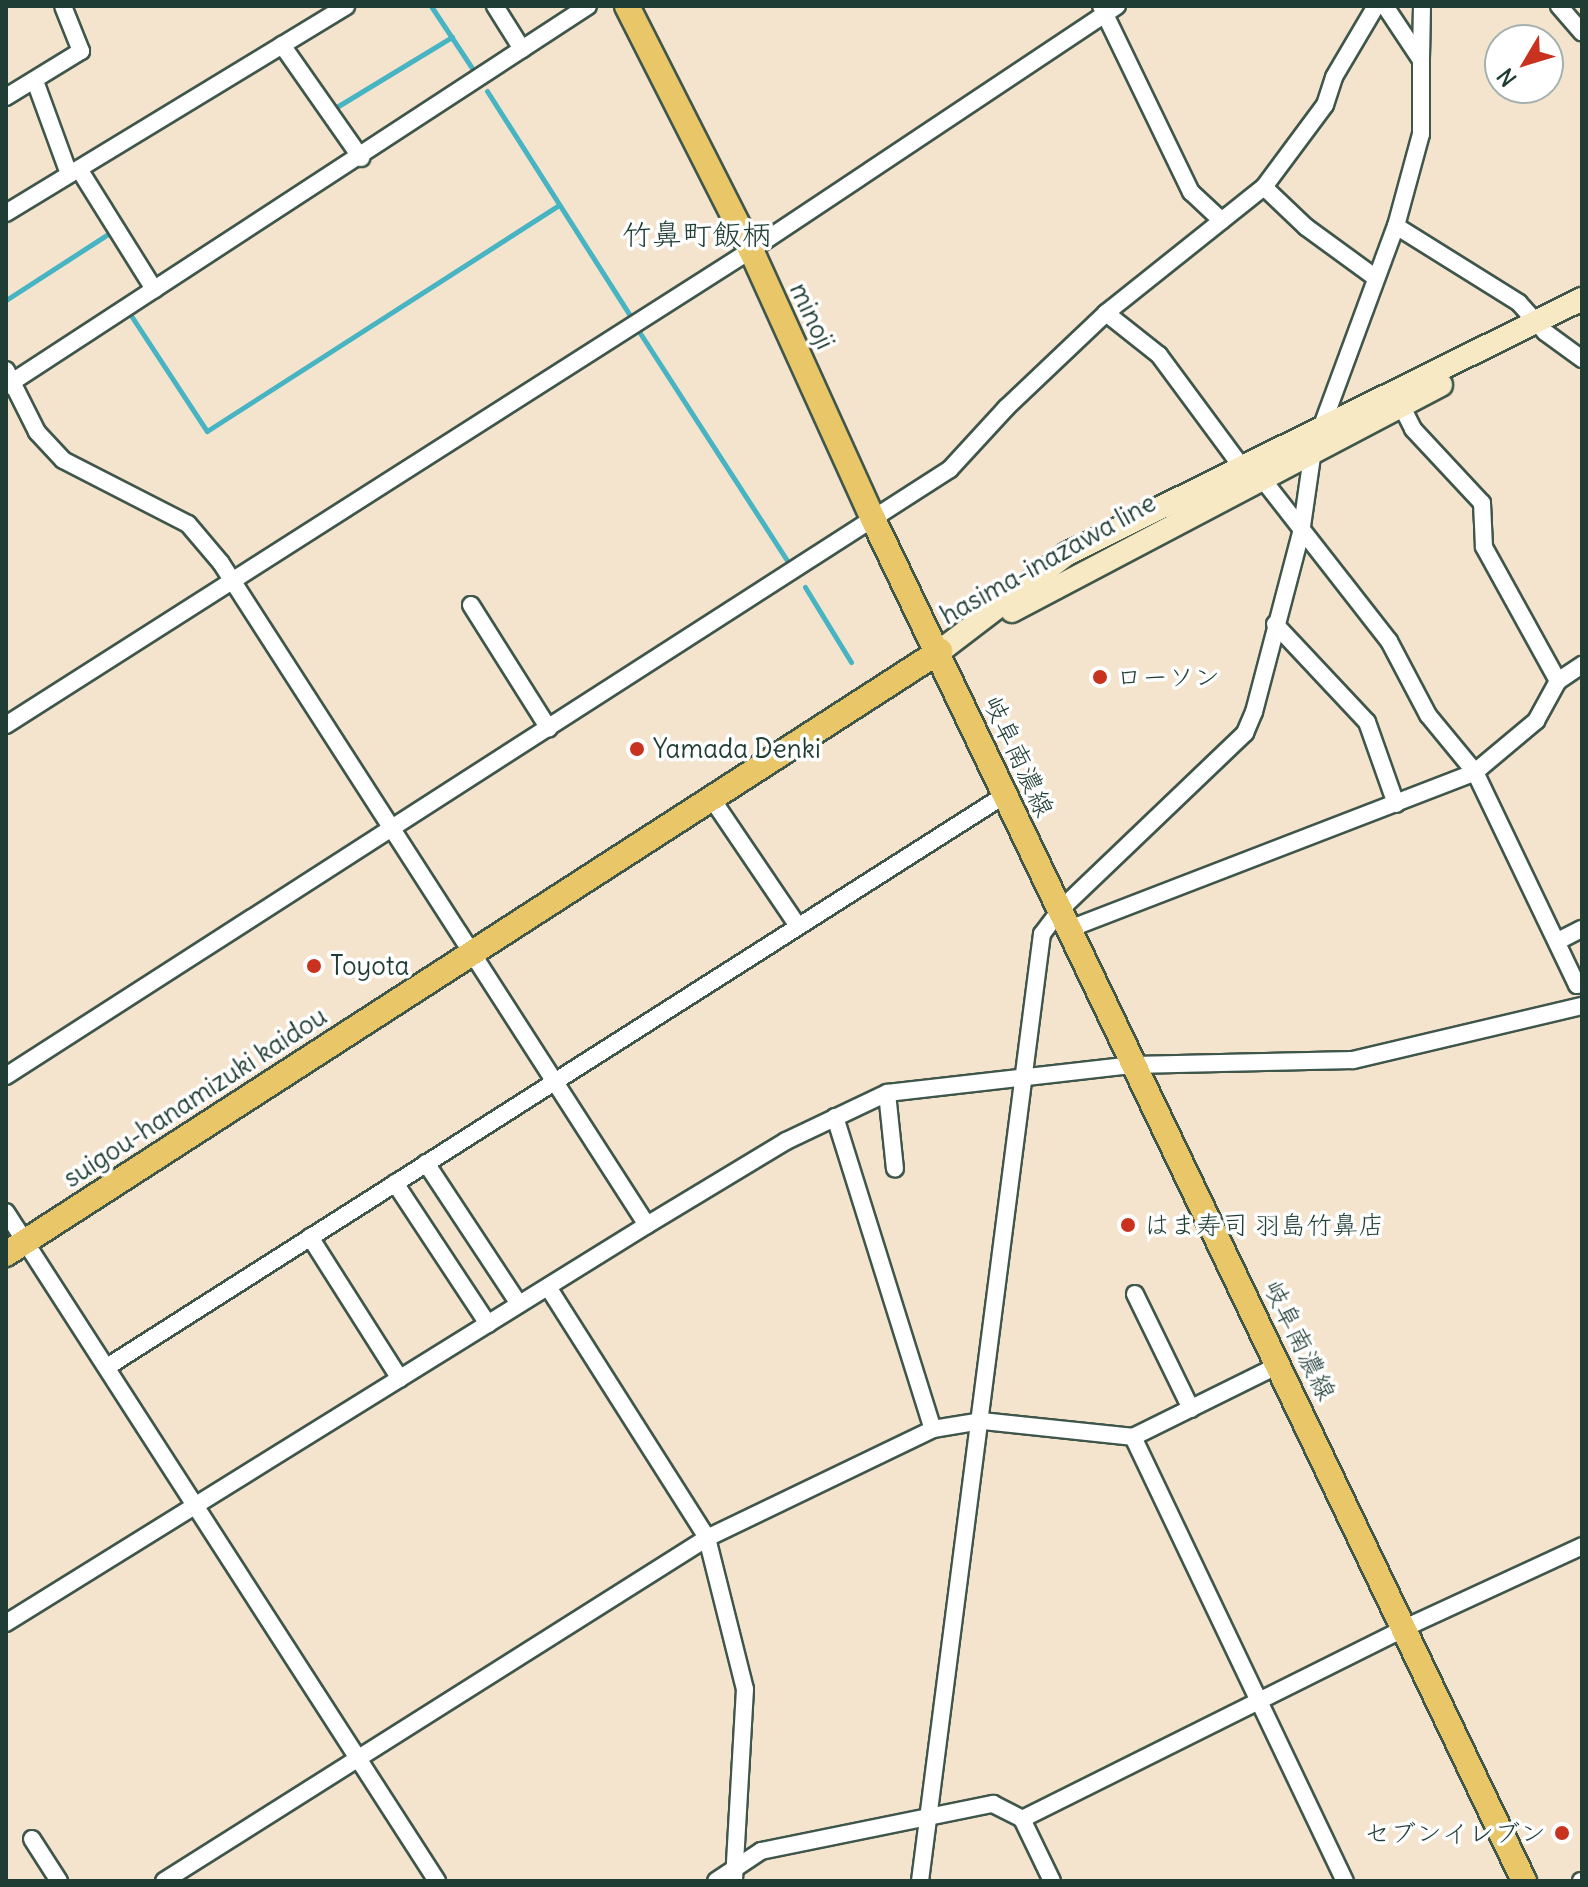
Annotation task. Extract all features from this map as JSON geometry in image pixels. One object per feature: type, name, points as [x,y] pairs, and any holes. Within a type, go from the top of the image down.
[{"type":"main road","name":"minoji","points":[[627,6],[751,250],[873,519],[940,651]]},
{"type":"main road","name":"hasima-inazawa line","points":[[1251,471],[1313,450],[1401,405],[1540,327],[1582,299]]},
{"type":"main road","name":"hasima-inazawa line","points":[[940,651],[1251,471],[1322,426],[1540,327],[1582,314]]},
{"type":"main road","name":"岐阜南濃線","points":[[940,651],[1133,1065],[1407,1627],[1524,1881]]},
{"type":"main road","name":"suigou-hanamizuki kaidou","points":[[15,1248],[470,953],[714,802],[940,651]]},
{"type":"street","points":[[6,97],[81,51],[63,6]]},
{"type":"street","points":[[6,213],[282,45],[324,11],[346,6]]},
{"type":"street","points":[[495,6],[522,49]]},
{"type":"street","points":[[588,6],[361,158],[8,379],[37,432],[63,460],[188,524],[231,583],[390,833],[647,1225]]},
{"type":"street","points":[[6,1076],[390,833],[950,469],[1006,408],[1106,313],[1264,187],[1325,105],[1334,77],[1376,6]]},
{"type":"street","points":[[1385,6],[1421,60]]},
{"type":"street","points":[[920,1881],[1027,1078],[1042,934],[1065,919],[1245,733],[1301,533],[1313,450],[1396,226],[1421,134],[1422,6]]},
{"type":"street","points":[[1559,6],[1582,32]]},
{"type":"street","points":[[6,725],[751,250],[1108,9],[1191,192],[1222,221]]},
{"type":"street","points":[[282,45],[361,158]]},
{"type":"street","points":[[35,81],[74,172],[154,289]]},
{"type":"street","points":[[1264,187],[1306,227],[1376,278]]},
{"type":"street","points":[[1396,226],[1519,303],[1540,327],[1582,359]]},
{"type":"street","points":[[1106,313],[1159,355],[1389,641],[1428,715],[1475,772],[1577,985],[1582,984]]},
{"type":"street","points":[[1401,405],[1413,429],[1482,503],[1484,547],[1558,681]]},
{"type":"street","points":[[471,605],[549,729]]},
{"type":"street","points":[[1275,624],[1367,722],[1396,804]]},
{"type":"street","points":[[1065,919],[1396,804],[1475,772],[1536,721],[1558,681],[1582,665]]},
{"type":"street","points":[[107,1367],[1005,795]]},
{"type":"street","points":[[714,802],[798,926]]},
{"type":"street","points":[[1558,941],[1582,929]]},
{"type":"street","points":[[6,1623],[647,1225],[835,1117],[887,1093],[1133,1065],[1353,1060],[1582,1006]]},
{"type":"street","points":[[887,1093],[895,1169]]},
{"type":"street","points":[[835,1117],[933,1429]]},
{"type":"street","points":[[426,1163],[519,1304]]},
{"type":"street","points":[[395,1183],[488,1324]]},
{"type":"street","points":[[6,1212],[15,1248],[107,1367],[359,1755],[437,1881]]},
{"type":"street","points":[[310,1237],[400,1379]]},
{"type":"street","points":[[548,1287],[707,1538],[745,1689],[734,1874]]},
{"type":"street","points":[[1135,1294],[1191,1409]]},
{"type":"street","points":[[164,1881],[707,1538],[933,1429],[982,1421],[1133,1437],[1281,1364]]},
{"type":"street","points":[[1133,1437],[1345,1881]]},
{"type":"street","points":[[1022,1819],[1407,1627],[1582,1546]]},
{"type":"street","points":[[716,1881],[734,1874],[761,1851],[993,1804],[1022,1819],[1052,1881]]},
{"type":"street","points":[[32,1839],[59,1881]]},
{"type":"waterway","points":[[431,6],[474,71]]},
{"type":"waterway","points":[[335,108],[452,37]]},
{"type":"waterway","points":[[487,91],[629,314]]},
{"type":"waterway","points":[[125,316],[130,314],[207,431],[559,205]]},
{"type":"waterway","points":[[6,300],[111,232]]},
{"type":"waterway","points":[[638,330],[788,562]]},
{"type":"waterway","points":[[805,587],[851,662]]},
{"type":"place","name":"ローソン","points":[[1100,677]]},
{"type":"place","name":"Yamada Denki","points":[[637,749]]},
{"type":"place","name":"Toyota","points":[[314,966]]},
{"type":"place","name":"はま寿司 羽島竹鼻店","points":[[1128,1225]]},
{"type":"place","name":"セブンイレブン","points":[[1562,1833]]},
{"type":"district","name":"竹鼻町飯柄","points":[[697,234]]}]
